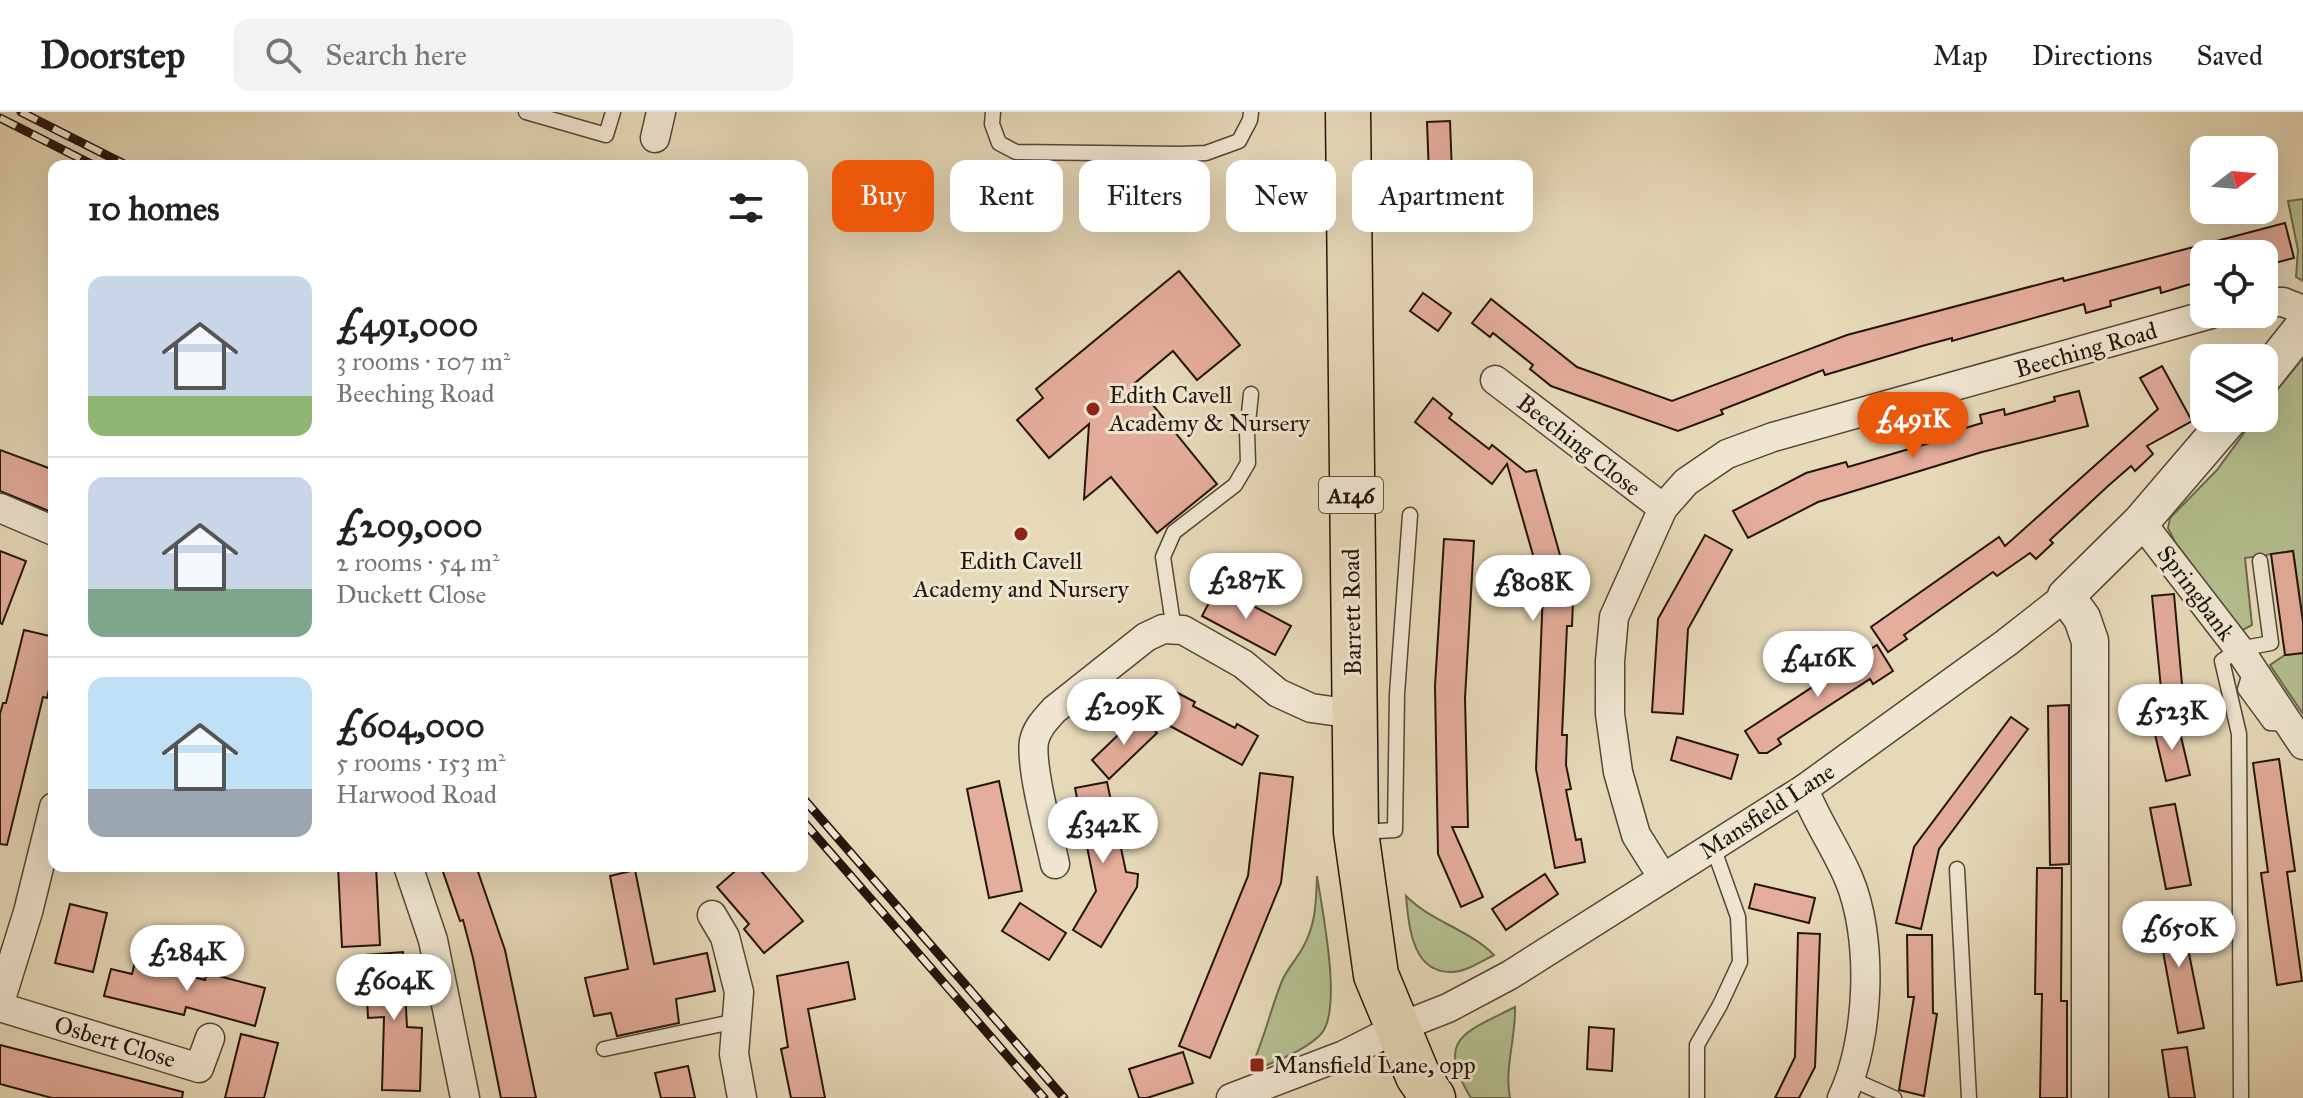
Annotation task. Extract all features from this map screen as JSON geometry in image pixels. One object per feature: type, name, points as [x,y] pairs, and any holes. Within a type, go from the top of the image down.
[{"type":"highway","name":"Barrett Road","points":[[1348,112],[1356,832],[1376,975],[1418,1076],[1433,1098]]},
{"type":"street","points":[[2278,302],[2303,310]]},
{"type":"street","name":"Beeching Road","points":[[1663,878],[1636,835],[1618,772],[1610,714],[1610,661],[1614,617],[1663,508],[1686,482],[1727,454],[1773,437],[2190,320]]},
{"type":"street","points":[[2278,358],[2303,327]]},
{"type":"street","name":"Beeching Close","points":[[1495,380],[1663,508]]},
{"type":"street","name":"Mansfield Lane","points":[[1231,1098],[1344,1055],[1397,1028],[1448,1008],[1510,975],[1804,789],[2066,596],[2141,522],[2218,432]]},
{"type":"street","points":[[0,508],[48,528]]},
{"type":"street","name":"Springbank","points":[[2141,522],[2245,658],[2297,735]]},
{"type":"street","points":[[2066,596],[2082,618],[2090,641],[2090,1098]]},
{"type":"street","points":[[1055,864],[1036,769],[1034,742],[1041,724],[1054,710],[1146,637],[1163,629],[1197,637],[1243,664],[1278,693],[1311,708],[1354,714]]},
{"type":"street","points":[[1804,789],[1849,879],[1864,938],[1866,989],[1847,1088]]},
{"type":"street","points":[[0,1005],[48,831]]},
{"type":"street","points":[[410,872],[433,940],[465,1098]]},
{"type":"street","points":[[712,915],[725,937],[739,992],[734,1054],[742,1098]]},
{"type":"street","name":"Osbert Close","points":[[0,1005],[199,1068],[210,1038]]},
{"type":"lane","points":[[526,112],[606,135],[613,112]]},
{"type":"lane","points":[[993,112],[992,124],[999,143],[1016,152],[1180,154],[1206,153],[1239,141],[1251,112]]},
{"type":"lane","points":[[1174,630],[1163,557],[1174,532],[1235,485],[1248,463],[1251,394]]},
{"type":"lane","points":[[1356,832],[1395,830],[1397,694],[1410,515]]},
{"type":"lane","points":[[2241,1098],[2239,734],[2222,661],[2245,658],[2271,643],[2260,561]]},
{"type":"lane","points":[[1697,1098],[1697,1045],[1740,962],[1738,917],[1713,847]]},
{"type":"lane","points":[[1957,869],[1969,1098]]},
{"type":"lane","points":[[604,1049],[737,1021]]},
{"type":"lane","points":[[1847,1088],[1894,1098]]},
{"type":"green space","points":[[2303,199],[2303,281],[2296,277],[2298,250],[2288,201]]},
{"type":"green space","points":[[2303,358],[2303,621],[2293,551],[2245,558],[2252,625],[2241,631],[2168,528],[2170,518],[2217,470],[2245,432],[2278,432],[2278,389]]},
{"type":"green space","points":[[2303,653],[2303,714],[2270,665],[2285,655]]},
{"type":"green space","points":[[1317,876],[1331,982],[1327,1022],[1321,1034],[1307,1045],[1256,1070],[1253,1063],[1282,981],[1302,949],[1313,922]]},
{"type":"green space","points":[[1406,896],[1427,913],[1473,938],[1494,955],[1453,972],[1439,971],[1429,965],[1421,957],[1411,934]]},
{"type":"green space","points":[[1515,1007],[1508,1075],[1510,1098],[1471,1098],[1460,1078],[1456,1062],[1460,1040],[1469,1031]]},
{"type":"building","points":[[1450,121],[1451,160],[1428,160],[1427,122]]},
{"type":"building","points":[[2285,223],[2294,258],[2278,262],[2278,240],[2220,240]]},
{"type":"building","points":[[2190,248],[2190,284],[2161,293],[2160,287],[2110,301],[2111,306],[2086,313],[2084,304],[1825,375],[1823,370],[1721,410],[1723,414],[1678,431],[1551,386],[1530,369],[1533,365],[1493,333],[1490,337],[1472,323],[1491,299],[1577,367],[1672,401],[1847,335],[2063,278],[2064,281]]},
{"type":"building","name":"Edith Cavell Academy & Nursery","points":[[1179,271],[1240,345],[1197,380],[1173,351],[1135,383],[1217,484],[1157,533],[1111,477],[1084,499],[1089,424],[1049,458],[1017,420],[1043,398],[1036,389]]},
{"type":"building","points":[[1423,293],[1451,313],[1438,331],[1410,311]]},
{"type":"building","points":[[2162,366],[2190,422],[2147,446],[2153,454],[2135,471],[2131,466],[2108,486],[2050,540],[2053,543],[2036,559],[2030,553],[1997,576],[1993,572],[1904,635],[1907,639],[1888,652],[1871,627],[1999,537],[2005,546],[2158,409],[2140,378]]},
{"type":"building","points":[[2079,391],[2088,426],[1982,452],[1818,502],[1748,538],[1733,511],[1806,473],[1846,462],[1848,467],[1953,436],[1952,432],[1982,423],[1980,415],[2004,409],[2005,415]]},
{"type":"building","points":[[1433,398],[1452,414],[1449,418],[1489,449],[1492,445],[1526,472],[1536,470],[1573,601],[1572,626],[1567,626],[1562,735],[1567,735],[1566,765],[1571,789],[1566,790],[1576,840],[1581,839],[1585,862],[1555,868],[1536,769],[1543,590],[1507,464],[1492,484],[1415,422]]},
{"type":"building","points":[[0,450],[48,468],[48,511],[0,491]]},
{"type":"building","points":[[1705,535],[1732,550],[1688,629],[1683,714],[1652,712],[1658,619]]},
{"type":"building","points":[[1444,539],[1474,541],[1465,698],[1468,827],[1452,827],[1483,897],[1461,907],[1438,854],[1435,686]]},
{"type":"building","points":[[0,551],[26,561],[2,624],[0,623]]},
{"type":"building","points":[[2293,551],[2303,622],[2303,653],[2285,655],[2271,554]]},
{"type":"building","points":[[1217,587],[1291,626],[1275,655],[1202,616]]},
{"type":"building","points":[[2174,594],[2184,707],[2163,709],[2152,596]]},
{"type":"building","points":[[24,630],[48,636],[48,694],[47,698],[43,697],[7,845],[0,844],[0,714],[3,703],[6,703]]},
{"type":"building","points":[[1877,645],[1893,671],[1873,684],[1870,679],[1778,739],[1781,744],[1767,753],[1759,753],[1745,731]]},
{"type":"building","points":[[1174,691],[1195,702],[1193,706],[1258,736],[1242,765],[1159,720]]},
{"type":"building","points":[[2069,705],[2069,864],[2050,865],[2048,706]]},
{"type":"building","points":[[1139,715],[1157,733],[1109,779],[1092,760]]},
{"type":"building","points":[[2011,717],[2028,729],[1939,849],[1921,929],[1896,923],[1914,847]]},
{"type":"building","points":[[2178,724],[2190,775],[2166,781],[2154,730]]},
{"type":"building","points":[[1677,737],[1738,755],[1731,779],[1671,760]]},
{"type":"building","points":[[2279,759],[2295,871],[2287,872],[2302,981],[2277,985],[2261,873],[2268,872],[2253,763]]},
{"type":"building","points":[[1260,773],[1293,777],[1281,883],[1210,1058],[1179,1046],[1248,876]]},
{"type":"building","points":[[999,781],[1022,891],[989,898],[967,789]]},
{"type":"building","points":[[1107,782],[1126,872],[1138,874],[1137,887],[1101,947],[1073,930],[1096,891],[1075,788]]},
{"type":"building","points":[[2175,804],[2191,885],[2166,889],[2150,808]]},
{"type":"building","points":[[2037,868],[2062,868],[2061,1001],[2067,1001],[2067,1098],[2040,1098],[2042,994],[2035,994]]},
{"type":"building","points":[[338,872],[376,872],[380,945],[342,947]]},
{"type":"building","points":[[443,872],[478,872],[505,950],[536,1098],[501,1098],[473,958],[463,920],[460,921]]},
{"type":"building","points":[[635,872],[654,964],[707,953],[715,991],[676,999],[679,1023],[617,1036],[611,1013],[594,1016],[585,978],[628,969],[610,876]]},
{"type":"building","points":[[734,872],[762,872],[803,921],[764,953],[744,929],[749,924],[717,887]]},
{"type":"building","points":[[1545,874],[1558,894],[1506,930],[1492,909]]},
{"type":"building","points":[[1755,884],[1815,898],[1809,923],[1749,908]]},
{"type":"building","points":[[1020,903],[1066,933],[1049,960],[1002,931]]},
{"type":"building","points":[[70,904],[107,913],[93,972],[55,963]]},
{"type":"building","points":[[2179,904],[2204,1028],[2178,1033],[2155,908]]},
{"type":"building","points":[[1798,933],[1820,934],[1815,1067],[1799,1098],[1775,1098],[1795,1057]]},
{"type":"building","points":[[1907,935],[1932,935],[1933,1013],[1937,1014],[1924,1096],[1899,1090],[1914,997],[1908,997]]},
{"type":"building","points":[[403,952],[407,1027],[422,1028],[420,1091],[382,1090],[384,1017],[368,1018],[365,955]]},
{"type":"building","points":[[135,962],[205,980],[207,973],[265,988],[255,1026],[186,1007],[184,1015],[104,996],[111,969],[132,974]]},
{"type":"building","points":[[848,962],[855,999],[808,1009],[825,1098],[791,1098],[781,1049],[788,1047],[777,976]]},
{"type":"building","points":[[1589,1027],[1614,1029],[1612,1071],[1587,1069]]},
{"type":"building","points":[[241,1034],[278,1043],[264,1098],[225,1098]]},
{"type":"building","points":[[0,1045],[183,1092],[182,1098],[52,1098],[0,1084]]},
{"type":"building","points":[[2187,1047],[2195,1098],[2169,1098],[2162,1050]]},
{"type":"building","points":[[1183,1052],[1193,1083],[1139,1098],[1129,1069]]},
{"type":"building","points":[[688,1066],[695,1098],[661,1098],[655,1073]]},
{"type":"railway","points":[[21,112],[116,160]]},
{"type":"railway","points":[[0,118],[83,160]]},
{"type":"railway","points":[[808,804],[1064,1098]]},
{"type":"railway","points":[[808,827],[1044,1098]]},
{"type":"place","name":"Edith Cavell Academy & Nursery","points":[[1093,409]]},
{"type":"place","name":"Edith Cavell Academy and Nursery","points":[[1021,534]]},
{"type":"place","name":"Mansfield Lane, opp","points":[[1257,1065]]}]
